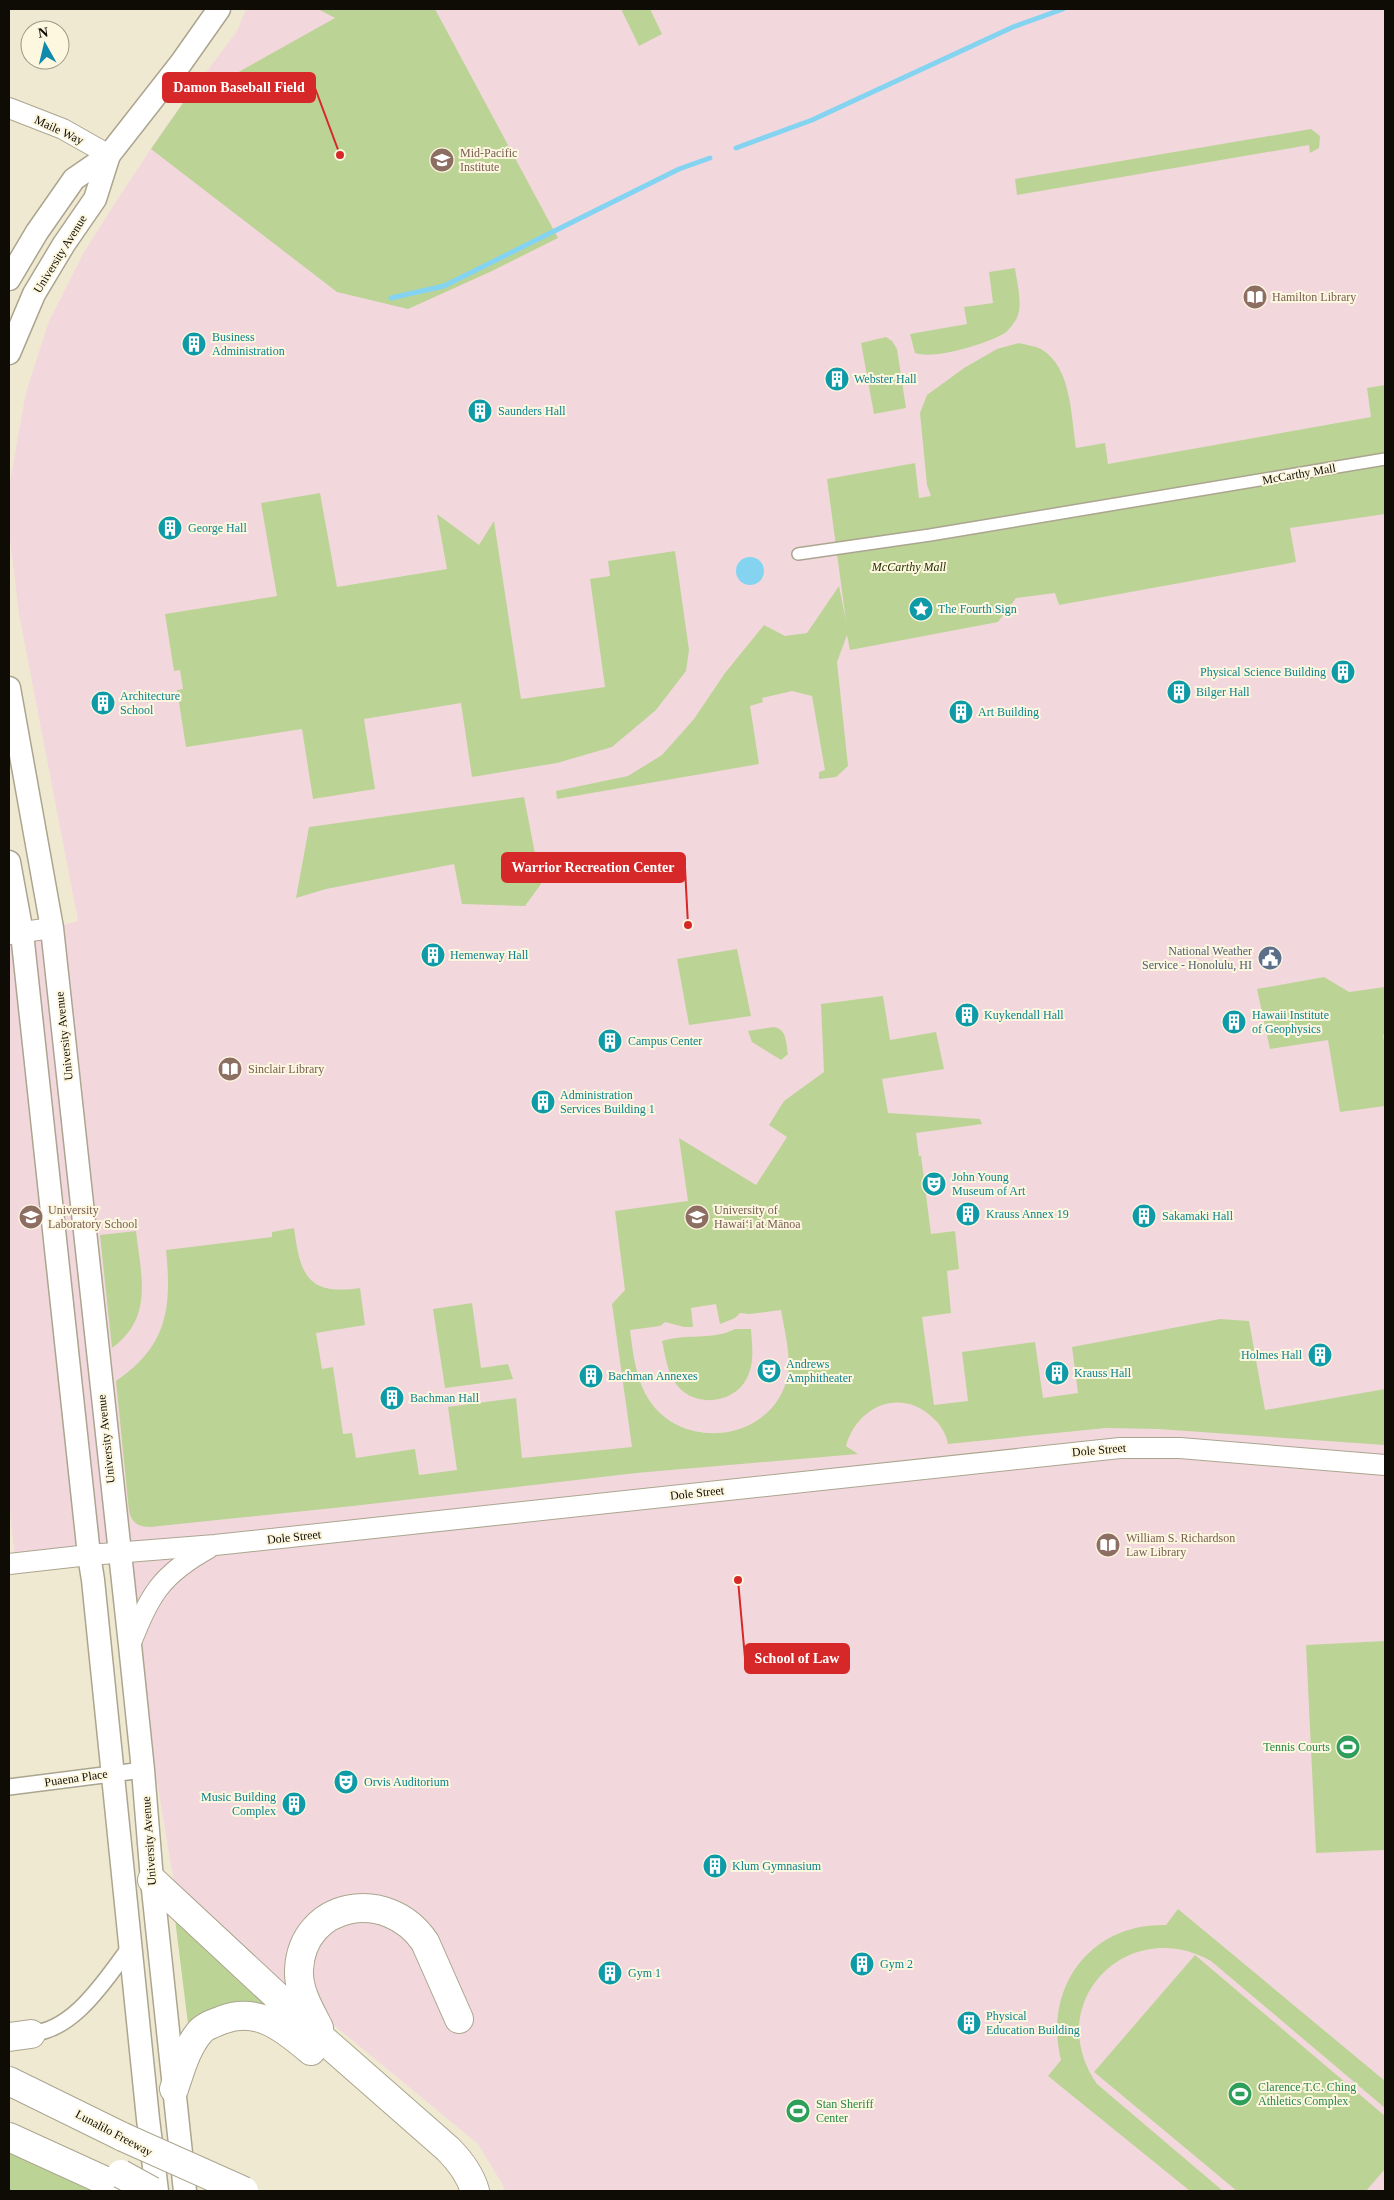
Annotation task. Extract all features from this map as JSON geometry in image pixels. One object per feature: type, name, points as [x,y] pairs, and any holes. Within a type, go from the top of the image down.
[{"type":"highway","points":[[152,1880],[325,2041],[460,2161],[475,2191]]},
{"type":"highway","points":[[325,2041],[302,1994],[299,1970],[301,1958],[310,1937],[327,1919],[350,1909],[362,1907],[387,1911],[409,1923],[418,1932],[425,1942],[460,2020]]},
{"type":"highway","points":[[174,2089],[189,2047],[201,2031],[220,2021],[240,2015],[252,2015],[266,2019],[288,2031],[440,2165],[447,2173],[455,2191]]},
{"type":"highway","name":"Lunalilo Freeway","points":[[9,2081],[123,2137],[216,2191]]},
{"type":"highway","points":[[9,2118],[60,2141],[142,2186]]},
{"type":"highway","points":[[9,2137],[142,2186]]},
{"type":"highway","points":[[123,2137],[244,2191]]},
{"type":"main road","name":"University Avenue","points":[[9,279],[37,232],[74,179],[109,155],[181,63],[218,9]]},
{"type":"main road","name":"University Avenue","points":[[9,353],[34,294],[64,244],[95,199],[109,155]]},
{"type":"main road","name":"University Avenue","points":[[9,688],[52,928],[130,1644],[152,1880],[185,2191]]},
{"type":"main road","points":[[9,862],[15,933],[95,1595],[114,1772],[148,2119],[142,2186]]},
{"type":"street","name":"Maile Way","points":[[9,108],[63,130],[109,155]]},
{"type":"street","name":"McCarthy Mall","points":[[798,554],[940,533],[1385,459]]},
{"type":"street","points":[[15,933],[52,928]]},
{"type":"street","name":"Dole Street","points":[[9,1564],[89,1555],[215,1545],[1120,1448],[1180,1448],[1385,1465]]},
{"type":"street","points":[[130,1644],[153,1595],[166,1579],[184,1562],[215,1545]]},
{"type":"street","name":"Puaena Place","points":[[9,1787],[114,1772],[143,1770]]},
{"type":"street","points":[[16,2034],[62,2022],[77,2012],[89,2002],[130,1947]]},
{"type":"shaded area","name":"University of Hawaiʻi at Mānoa","points":[[246,9],[1385,9],[1385,2191],[505,2191],[478,2144],[176,1895],[119,1553],[16,1564],[13,1541],[9,1500],[9,934],[52,928],[78,921],[19,614],[10,540],[9,487],[26,392],[49,321],[83,254],[115,203],[166,126],[237,31]]},
{"type":"green space","points":[[318,9],[435,9],[558,238],[492,271],[408,309],[337,292],[151,149],[183,103],[335,18]]},
{"type":"green space","points":[[621,9],[650,9],[662,34],[639,46]]},
{"type":"green space","points":[[1311,129],[1320,136],[1319,148],[1310,153],[1309,145],[1017,195],[1015,179]]},
{"type":"green space","points":[[1015,268],[1020,306],[1016,320],[1007,332],[986,342],[947,353],[924,355],[915,353],[910,334],[967,324],[964,307],[993,303],[989,272]]},
{"type":"green space","points":[[886,337],[892,341],[897,349],[906,408],[874,414],[861,343]]},
{"type":"green space","name":"McCarthy Mall","points":[[1019,343],[1041,349],[1051,357],[1059,368],[1068,394],[1076,448],[1105,443],[1108,464],[1371,417],[1367,388],[1385,385],[1385,514],[1290,528],[1296,562],[1059,605],[1055,593],[1016,598],[998,622],[850,650],[847,635],[837,662],[848,766],[836,777],[819,779],[819,772],[825,770],[812,696],[792,691],[762,698],[763,702],[750,706],[759,764],[557,799],[556,791],[628,776],[662,755],[694,719],[725,673],[764,625],[785,636],[807,633],[839,586],[846,621],[827,479],[915,463],[919,498],[931,496],[927,485],[920,413],[927,395],[964,368],[997,349]]},
{"type":"green space","points":[[320,493],[337,587],[447,569],[437,514],[479,545],[494,521],[521,699],[605,687],[590,579],[610,576],[608,561],[675,551],[689,650],[686,671],[656,710],[612,747],[557,763],[472,777],[461,703],[364,719],[375,789],[313,799],[302,729],[186,747],[177,690],[183,689],[180,670],[174,671],[165,614],[277,596],[261,503]]},
{"type":"green space","points":[[524,797],[541,884],[525,906],[462,904],[454,864],[326,889],[296,898],[309,827]]},
{"type":"green space","points":[[737,949],[751,1016],[689,1025],[677,959]]},
{"type":"green space","points":[[1324,977],[1349,992],[1385,987],[1385,1035],[1383,1035],[1385,1047],[1385,1106],[1340,1112],[1328,1040],[1270,1049],[1257,989]]},
{"type":"green space","points":[[883,996],[890,1040],[936,1032],[944,1069],[882,1079],[888,1113],[980,1119],[982,1124],[916,1133],[919,1156],[921,1156],[931,1234],[955,1231],[959,1269],[947,1271],[951,1313],[922,1317],[934,1405],[968,1401],[962,1352],[1035,1342],[1043,1398],[1078,1393],[1072,1347],[1220,1319],[1249,1321],[1265,1410],[1385,1389],[1385,1445],[1158,1429],[1106,1428],[948,1444],[943,1430],[933,1418],[921,1409],[907,1404],[894,1403],[882,1405],[870,1411],[860,1420],[846,1446],[858,1454],[636,1473],[353,1506],[150,1527],[139,1525],[132,1519],[129,1511],[116,1381],[133,1368],[156,1340],[166,1308],[168,1290],[166,1250],[272,1237],[272,1232],[294,1228],[299,1258],[309,1278],[317,1285],[328,1288],[342,1290],[360,1288],[365,1325],[316,1333],[322,1369],[333,1367],[343,1434],[352,1433],[356,1458],[415,1449],[419,1475],[457,1470],[448,1407],[516,1398],[522,1458],[632,1447],[612,1304],[625,1290],[615,1211],[688,1201],[679,1138],[756,1185],[787,1137],[769,1125],[784,1101],[824,1072],[821,1004]],"holes":[[[716,1304],[720,1324],[735,1318],[740,1313],[749,1314],[781,1310],[788,1351],[788,1374],[780,1396],[766,1414],[748,1425],[727,1432],[706,1433],[684,1428],[665,1417],[649,1400],[641,1384],[636,1366],[630,1330],[660,1326],[665,1322],[684,1327],[693,1327],[691,1308]]]},
{"type":"green space","points":[[774,1027],[784,1034],[786,1041],[788,1054],[781,1060],[752,1042],[748,1031]]},
{"type":"green space","points":[[136,1231],[142,1295],[134,1323],[125,1336],[112,1348],[100,1235]]},
{"type":"green space","points":[[472,1303],[481,1368],[508,1364],[513,1379],[445,1388],[433,1309]]},
{"type":"green space","points":[[735,1329],[751,1329],[752,1354],[750,1372],[741,1387],[732,1394],[711,1400],[690,1396],[681,1390],[674,1381],[666,1362],[662,1341],[680,1337],[717,1335]]},
{"type":"green space","name":"Tennis Courts","points":[[1385,1641],[1385,1850],[1316,1853],[1306,1645]]},
{"type":"green space","points":[[1178,1909],[1385,2081],[1385,2108],[1211,1961],[1180,1950],[1150,1949],[1123,1958],[1102,1975],[1086,1998],[1079,2024],[1082,2054],[1097,2084],[1223,2191],[1190,2191],[1048,2076],[1061,2060],[1057,2033],[1059,2008],[1066,1985],[1078,1965],[1095,1948],[1115,1935],[1139,1927],[1166,1925]]},
{"type":"green space","points":[[175,1919],[456,2174],[284,2022],[189,2032]]},
{"type":"green space","name":"Clarence T.C. Ching Athletics Complex","points":[[1195,1955],[1385,2116],[1385,2169],[1366,2191],[1237,2191],[1094,2072]]},
{"type":"green space","points":[[9,2146],[110,2191],[9,2191]]},
{"type":"water","points":[[750,557],[760,561],[764,571],[760,581],[750,585],[740,581],[736,571],[740,561]]},
{"type":"waterway","points":[[736,148],[812,120],[1013,27],[1063,9]]},
{"type":"waterway","points":[[391,298],[444,286],[679,169],[710,158]]},
{"type":"place","name":"Damon Baseball Field","points":[[340,155]]},
{"type":"place","name":"Mid-Pacific Institute","points":[[442,160]]},
{"type":"place","name":"Hamilton Library","points":[[1255,297]]},
{"type":"place","name":"Business Administration","points":[[194,344]]},
{"type":"place","name":"Webster Hall","points":[[837,379]]},
{"type":"place","name":"Saunders Hall","points":[[480,411]]},
{"type":"place","name":"George Hall","points":[[170,528]]},
{"type":"place","name":"The Fourth Sign","points":[[921,609]]},
{"type":"place","name":"Physical Science Building","points":[[1343,672]]},
{"type":"place","name":"Bilger Hall","points":[[1179,692]]},
{"type":"place","name":"Architecture School","points":[[103,703]]},
{"type":"place","name":"Art Building","points":[[961,712]]},
{"type":"place","name":"Warrior Recreation Center","points":[[688,925]]},
{"type":"place","name":"Hemenway Hall","points":[[433,955]]},
{"type":"place","name":"National Weather Service - Honolulu, HI","points":[[1270,958]]},
{"type":"place","name":"Kuykendall Hall","points":[[967,1015]]},
{"type":"place","name":"Hawaii Institute of Geophysics","points":[[1234,1022]]},
{"type":"place","name":"Campus Center","points":[[610,1041]]},
{"type":"place","name":"Sinclair Library","points":[[230,1069]]},
{"type":"place","name":"Administration Services Building 1","points":[[543,1102]]},
{"type":"place","name":"John Young Museum of Art","points":[[934,1184]]},
{"type":"place","name":"Krauss Annex 19","points":[[968,1214]]},
{"type":"place","name":"Sakamaki Hall","points":[[1144,1216]]},
{"type":"place","name":"University Laboratory School","points":[[31,1217]]},
{"type":"place","name":"University of Hawaiʻi at Mānoa","points":[[697,1217]]},
{"type":"place","name":"Holmes Hall","points":[[1320,1355]]},
{"type":"place","name":"Andrews Amphitheater","points":[[769,1371]]},
{"type":"place","name":"Krauss Hall","points":[[1057,1373]]},
{"type":"place","name":"Bachman Annexes","points":[[591,1376]]},
{"type":"place","name":"Bachman Hall","points":[[392,1398]]},
{"type":"place","name":"William S. Richardson Law Library","points":[[1108,1545]]},
{"type":"place","name":"School of Law","points":[[738,1580]]},
{"type":"place","name":"Tennis Courts","points":[[1348,1747]]},
{"type":"place","name":"Orvis Auditorium","points":[[346,1782]]},
{"type":"place","name":"Music Building Complex","points":[[294,1804]]},
{"type":"place","name":"Klum Gymnasium","points":[[715,1866]]},
{"type":"place","name":"Gym 2","points":[[862,1964]]},
{"type":"place","name":"Gym 1","points":[[610,1973]]},
{"type":"place","name":"Physical Education Building","points":[[969,2023]]},
{"type":"place","name":"Clarence T.C. Ching Athletics Complex","points":[[1240,2094]]},
{"type":"place","name":"Stan Sheriff Center","points":[[798,2111]]}]
